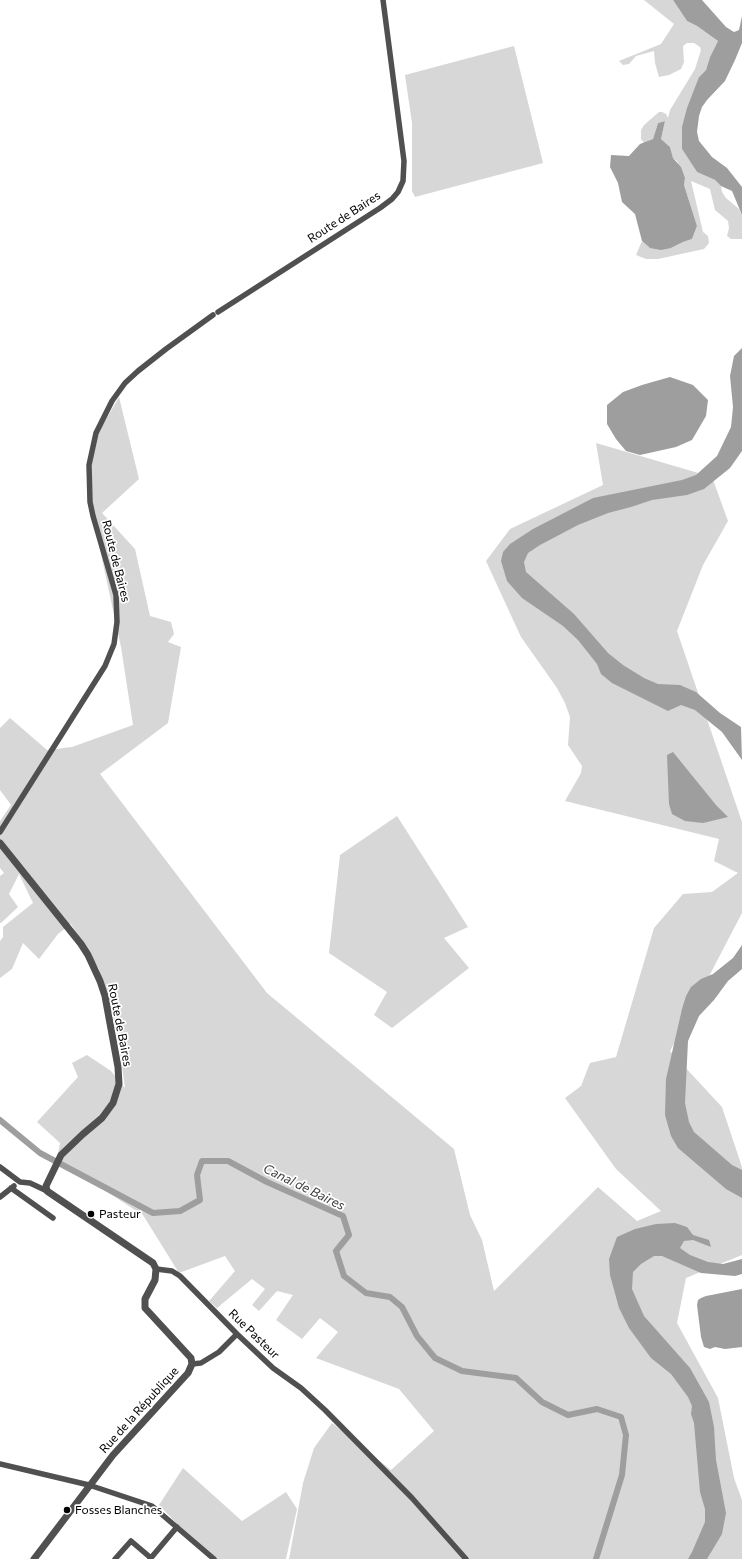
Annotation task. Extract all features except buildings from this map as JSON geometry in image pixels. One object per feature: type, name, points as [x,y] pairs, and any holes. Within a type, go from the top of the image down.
[{"type":"street","name":"Route de Baires","points":[[218,312],[380,208],[392,199],[398,192],[403,181],[404,161],[383,0]]},
{"type":"street","name":"Route de Baires","points":[[0,832],[105,666],[114,644],[117,622],[116,595],[92,516],[90,502],[89,465],[96,433],[112,401],[124,383],[166,349],[213,316]]},
{"type":"street","name":"Route de Baires","points":[[2,846],[82,944],[88,955],[105,996],[118,1067],[119,1084],[113,1103],[102,1118],[61,1155],[46,1186],[47,1191]]},
{"type":"street","points":[[0,1167],[20,1182],[30,1183],[47,1191],[147,1258],[153,1263],[156,1269]]},
{"type":"street","points":[[0,1197],[20,1182]]},
{"type":"street","points":[[11,1188],[53,1218]]},
{"type":"street","name":"Rue Pasteur","points":[[156,1269],[172,1272],[180,1276],[236,1334],[273,1368],[301,1388],[325,1410],[412,1498],[466,1559]]},
{"type":"street","name":"Rue de la République","points":[[34,1559],[89,1485],[116,1452],[188,1373],[192,1364],[191,1358],[146,1308],[145,1299],[155,1280],[156,1269]]},
{"type":"street","points":[[192,1364],[201,1363],[220,1352],[236,1334]]},
{"type":"street","points":[[0,1464],[89,1485],[152,1506],[214,1559]]},
{"type":"street","points":[[115,1559],[131,1541],[150,1558],[177,1527]]},
{"type":"shaded area","points":[[644,0],[673,0],[687,21],[697,26],[718,41],[710,57],[706,70],[699,77],[682,149],[697,172],[715,180],[721,186],[722,192],[726,198],[739,209],[742,215],[742,239],[731,239],[727,236],[729,228],[728,221],[715,210],[710,189],[691,181],[703,232],[708,236],[709,243],[704,249],[658,259],[646,259],[636,255],[642,241],[650,248],[671,248],[692,239],[697,226],[684,185],[685,178],[677,161],[673,158],[670,147],[661,139],[665,121],[658,123],[653,139],[644,143],[641,139],[641,130],[644,125],[659,112],[666,114],[668,118],[670,110],[695,69],[701,50],[700,47],[694,43],[687,43],[683,46],[684,62],[681,69],[669,75],[659,77],[655,63],[654,51],[636,56],[629,64],[623,65],[619,61],[661,44],[674,24]]},
{"type":"shaded area","points":[[673,0],[702,0],[726,27],[734,32],[739,30],[742,16],[742,43],[725,81],[702,107],[697,132],[699,141],[712,157],[727,168],[742,187],[742,215],[732,191],[721,186],[715,180],[697,172],[682,149],[682,127],[687,108],[699,77],[706,70],[710,57],[718,41],[697,26],[687,21]]},
{"type":"shaded area","points":[[514,46],[543,163],[415,197],[412,191],[412,123],[405,75]]},
{"type":"shaded area","points":[[665,121],[661,139],[670,147],[673,158],[681,167],[685,178],[684,185],[697,226],[692,239],[671,248],[661,250],[650,248],[642,241],[635,214],[622,202],[618,183],[610,167],[611,155],[629,156],[640,144],[653,139],[658,123]]},
{"type":"shaded area","points":[[742,348],[742,451],[730,468],[704,489],[687,495],[652,500],[608,513],[578,525],[528,553],[524,562],[526,572],[574,614],[608,653],[623,665],[644,678],[658,684],[680,685],[696,692],[720,713],[741,727],[742,760],[722,732],[695,710],[681,705],[668,711],[612,683],[601,674],[597,664],[578,640],[563,626],[522,598],[507,581],[501,561],[503,552],[510,544],[533,529],[593,498],[682,480],[696,475],[717,456],[731,427],[733,407],[730,376],[734,356]]},
{"type":"shaded area","points":[[670,377],[693,385],[708,400],[706,416],[692,440],[676,447],[640,455],[626,451],[616,439],[607,424],[607,405],[623,392]]},
{"type":"shaded area","points":[[119,397],[139,479],[102,513],[135,549],[150,616],[171,622],[174,634],[168,642],[181,647],[168,723],[100,774],[267,993],[454,1149],[470,1215],[482,1240],[494,1291],[598,1187],[637,1221],[661,1211],[616,1169],[565,1098],[581,1086],[590,1063],[616,1057],[654,928],[683,894],[712,892],[738,873],[714,861],[719,839],[565,801],[581,773],[582,766],[568,745],[570,717],[557,688],[521,637],[486,561],[510,529],[603,485],[596,443],[712,477],[728,521],[703,565],[677,631],[742,822],[742,913],[670,1051],[722,1107],[742,1167],[742,1255],[686,1278],[677,1323],[718,1398],[734,1478],[742,1500],[742,1559],[289,1559],[303,1483],[314,1448],[332,1423],[391,1470],[434,1431],[399,1389],[316,1358],[338,1332],[320,1318],[302,1339],[276,1320],[293,1295],[277,1291],[259,1311],[252,1305],[265,1289],[252,1279],[217,1308],[209,1301],[235,1271],[225,1256],[179,1273],[143,1215],[57,1160],[60,1143],[37,1122],[78,1077],[72,1063],[87,1055],[111,1071],[125,1088],[117,1030],[99,969],[71,924],[58,934],[39,959],[23,943],[12,969],[0,978],[0,941],[3,937],[3,927],[33,903],[19,874],[9,894],[18,907],[0,923],[0,876],[4,873],[0,868],[0,821],[11,805],[0,790],[0,728],[10,718],[47,750],[72,747],[133,725],[121,647],[89,499],[94,440]]},
{"type":"shaded area","points":[[673,752],[716,805],[728,817],[703,823],[685,821],[672,814],[669,804],[667,755]]},
{"type":"shaded area","points":[[397,816],[468,927],[444,938],[469,968],[392,1028],[374,1015],[387,992],[329,953],[340,855]]},
{"type":"shaded area","points":[[742,945],[742,969],[728,981],[714,1000],[699,1016],[688,1041],[685,1103],[689,1122],[694,1132],[732,1165],[742,1170],[742,1198],[726,1189],[678,1148],[671,1136],[665,1115],[666,1079],[686,996],[691,987],[701,979],[713,974],[733,958]]},
{"type":"shaded area","points":[[675,1223],[687,1227],[693,1235],[709,1240],[711,1247],[693,1240],[684,1241],[680,1248],[690,1255],[708,1262],[723,1264],[742,1259],[742,1274],[735,1276],[701,1273],[662,1256],[654,1256],[641,1264],[633,1272],[632,1289],[644,1316],[690,1368],[709,1402],[714,1427],[716,1460],[726,1513],[722,1534],[707,1559],[688,1559],[705,1522],[705,1509],[700,1492],[694,1423],[691,1414],[692,1406],[688,1397],[671,1374],[651,1358],[629,1328],[619,1308],[610,1275],[609,1259],[617,1237],[635,1229],[656,1224]]},
{"type":"shaded area","points":[[742,1289],[742,1347],[725,1349],[715,1347],[710,1349],[704,1347],[701,1337],[697,1305],[698,1300],[706,1296]]},
{"type":"shaded area","points":[[183,1468],[242,1521],[286,1492],[297,1509],[286,1559],[211,1559],[159,1505]]},
{"type":"waterway","name":"Canal de Baires","points":[[0,1120],[40,1153],[153,1213],[180,1211],[200,1200],[197,1175],[202,1161],[228,1161],[267,1182],[343,1216],[349,1235],[336,1251],[344,1276],[366,1293],[390,1297],[402,1307],[417,1336],[435,1358],[462,1371],[516,1378],[542,1402],[568,1415],[597,1409],[621,1417],[626,1435],[622,1475],[596,1559]]},
{"type":"place","name":"Pasteur","points":[[91,1214]]},
{"type":"place","name":"Fosses Blanches","points":[[67,1510]]}]
